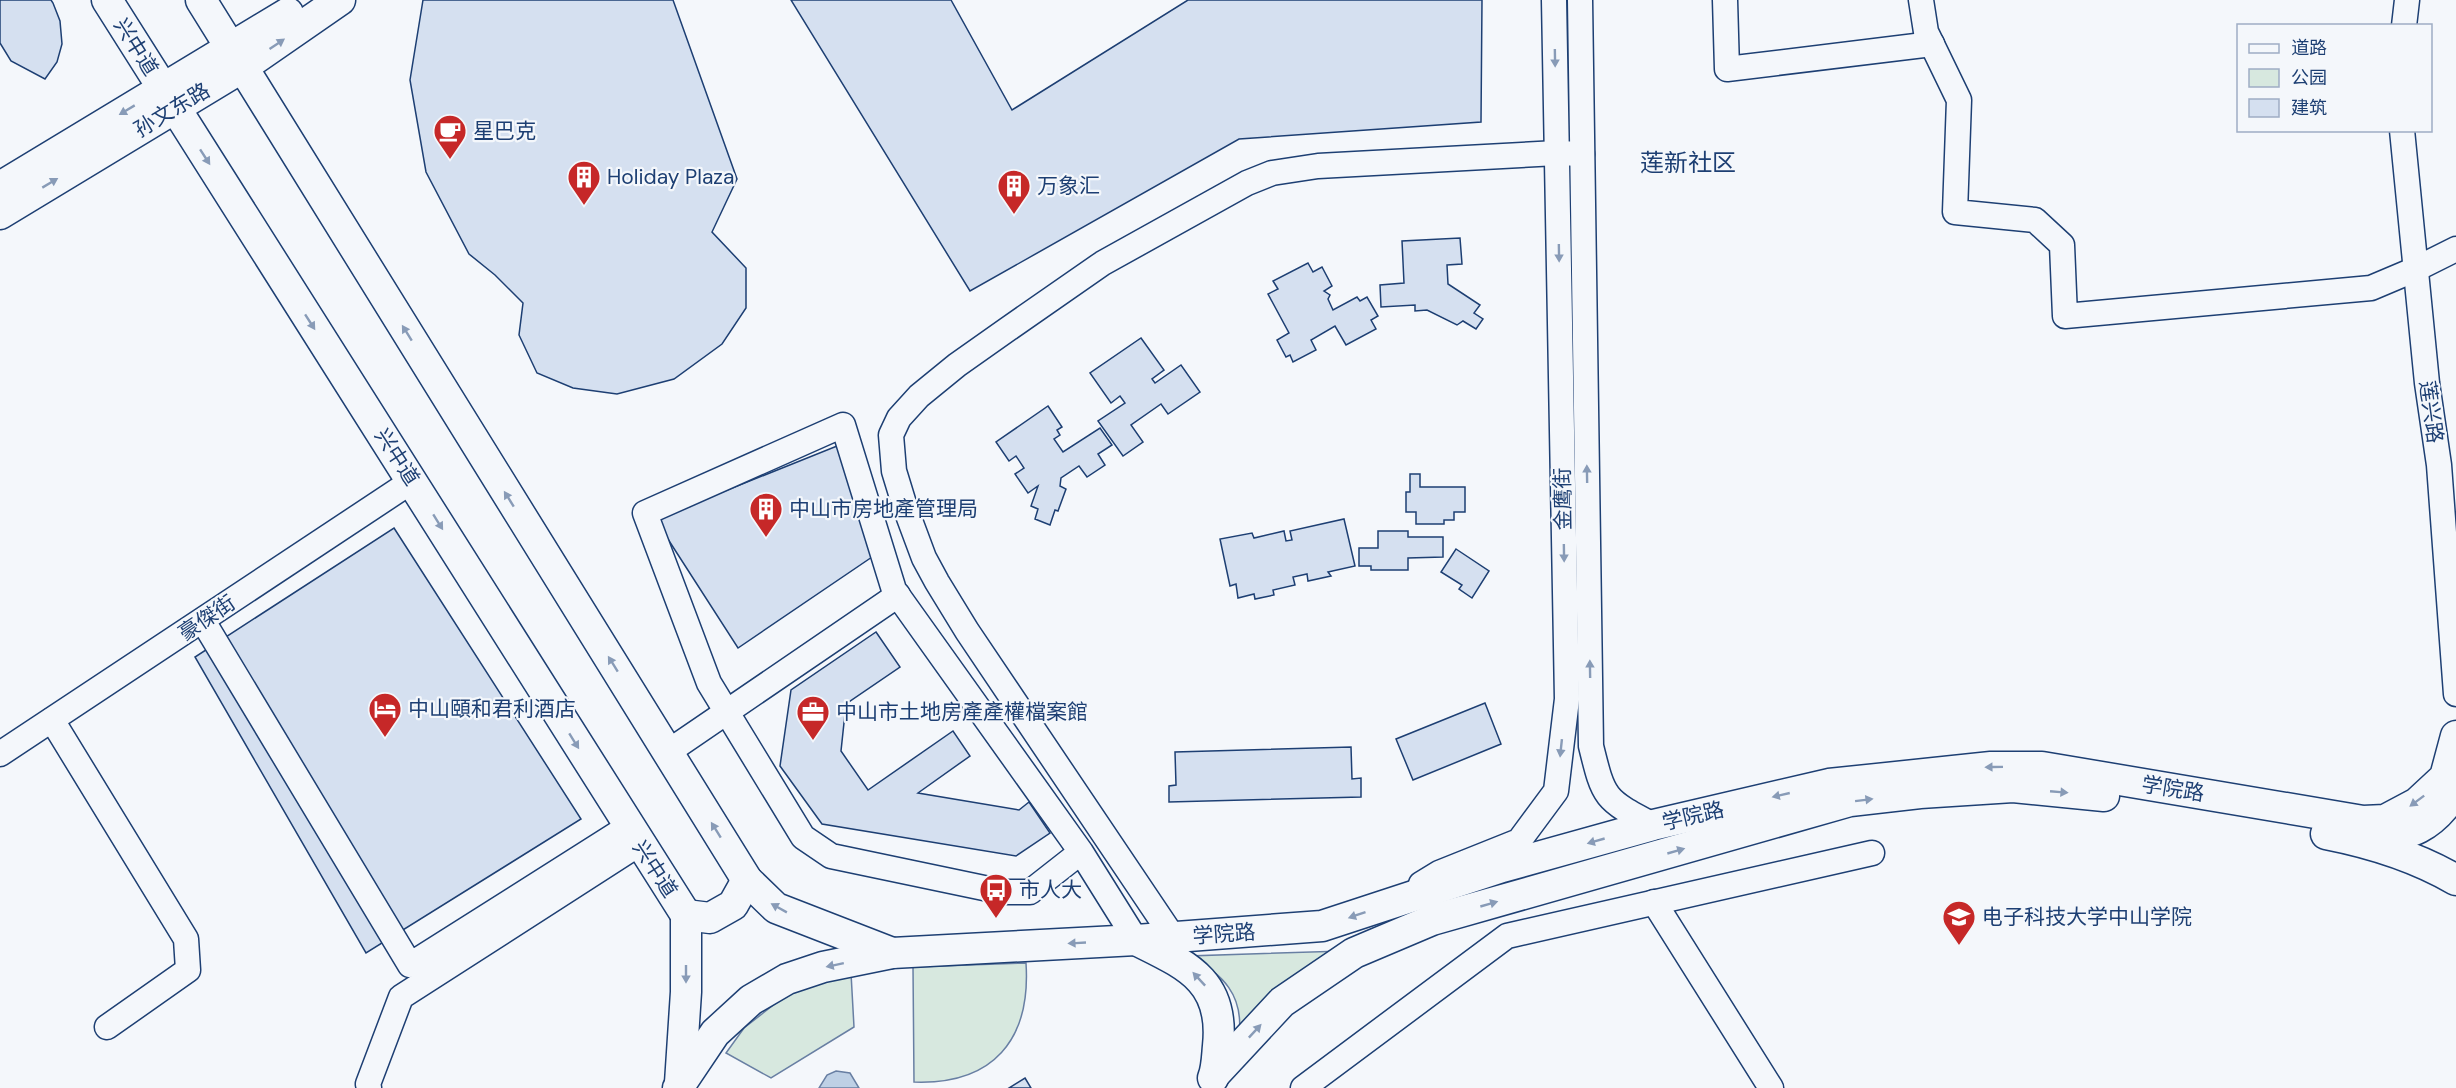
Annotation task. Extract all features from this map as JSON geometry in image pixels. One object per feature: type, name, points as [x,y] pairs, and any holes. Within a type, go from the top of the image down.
[{"type":"main road","name":"兴中道","points":[[107,0],[686,915]]},
{"type":"main road","points":[[201,0],[483,458],[747,880],[776,908],[892,953]]},
{"type":"main road","name":"孙文东路","points":[[237,57],[309,0]]},
{"type":"main road","name":"孙文东路","points":[[0,214],[168,99],[237,57],[340,0]]},
{"type":"main road","name":"孙文东路","points":[[0,187],[168,99]]},
{"type":"main road","name":"学院路","points":[[1212,1081],[1282,1002],[1354,953],[1432,920],[1850,801],[1920,793],[2013,787],[2143,799],[2361,831],[2417,803],[2445,777],[2456,736]]},
{"type":"main road","name":"学院路","points":[[679,1086],[715,1033],[752,1000],[787,979],[823,967],[892,953],[1136,940],[1322,926],[1502,867],[1653,825],[1829,784],[1991,767],[2042,767],[2361,831]]},
{"type":"main road","points":[[2398,837],[2417,829],[2435,817],[2447,805],[2456,790]]},
{"type":"main road","points":[[2361,831],[2426,844],[2456,861]]},
{"type":"main road","points":[[2361,831],[2456,880]]},
{"type":"main road","points":[[679,1086],[686,992],[686,915],[710,918],[733,905],[747,880]]},
{"type":"main road","points":[[1136,940],[1181,963],[1202,981],[1215,1003],[1219,1036],[1212,1081]]},
{"type":"street","name":"金鹰街","points":[[1391,903],[1438,873],[1519,841],[1556,791],[1567,699],[1554,0]]},
{"type":"street","name":"金鹰街","points":[[1580,0],[1591,746],[1601,786],[1615,805],[1653,825]]},
{"type":"street","points":[[1725,0],[1727,69],[1932,44]]},
{"type":"street","points":[[1921,0],[1926,32],[1959,100],[1955,212],[2036,220],[2062,245],[2065,316],[2371,288],[2456,249]]},
{"type":"street","points":[[2404,24],[2407,0]]},
{"type":"street","name":"莲兴路","points":[[2402,132],[2427,383],[2439,465],[2456,694]]},
{"type":"street","points":[[1173,937],[968,631],[924,558],[904,507],[894,471],[891,435],[899,418],[919,396],[1008,328],[1103,263],[1247,183],[1272,173],[1318,166],[1557,153],[1582,154]]},
{"type":"street","points":[[1081,852],[1030,892],[1003,892],[831,856],[803,837],[709,683],[645,513],[843,425],[894,590],[1081,852],[1136,940]]},
{"type":"street","name":"豪傑街","points":[[0,754],[412,481]]},
{"type":"street","points":[[668,752],[898,595]]},
{"type":"street","points":[[203,621],[410,965],[634,836]]},
{"type":"street","points":[[52,720],[186,939],[188,970],[107,1027]]},
{"type":"street","points":[[369,1088],[368,1084],[401,997],[634,836]]},
{"type":"street","points":[[1303,1088],[1507,936],[1872,853]]},
{"type":"street","points":[[1654,902],[1770,1088]]},
{"type":"green space","points":[[1343,951],[1239,1036],[1238,1009],[1229,987],[1212,970],[1189,956]]},
{"type":"green space","points":[[1026,963],[1026,990],[1022,1014],[1014,1035],[1002,1052],[985,1066],[966,1076],[942,1081],[914,1082],[913,967]]},
{"type":"green space","points":[[851,973],[854,1027],[771,1078],[726,1053],[744,1028],[790,992]]},
{"type":"water","points":[[836,1071],[850,1073],[859,1088],[819,1088],[827,1075]]},
{"type":"building","points":[[0,0],[51,0],[53,3],[60,21],[62,44],[57,62],[45,79],[11,61],[0,43]]},
{"type":"building","name":"Holiday Plaza","points":[[423,0],[673,0],[737,179],[712,232],[746,268],[746,308],[722,344],[674,379],[617,394],[573,388],[537,373],[519,335],[523,303],[495,275],[469,254],[426,172],[410,80]]},
{"type":"building","name":"万象汇","points":[[791,0],[951,0],[1012,110],[1188,0],[1482,0],[1481,122],[1239,139],[970,291]]},
{"type":"building","points":[[1460,238],[1462,264],[1447,265],[1448,284],[1480,305],[1474,313],[1483,319],[1476,329],[1463,321],[1457,325],[1427,310],[1415,311],[1415,305],[1381,307],[1380,285],[1404,283],[1402,241]]},
{"type":"building","points":[[1308,263],[1313,272],[1322,267],[1332,286],[1324,291],[1330,295],[1328,299],[1333,310],[1357,297],[1360,301],[1367,297],[1378,316],[1371,320],[1376,329],[1346,345],[1335,326],[1311,340],[1316,350],[1293,362],[1290,355],[1286,357],[1277,340],[1289,333],[1268,294],[1278,289],[1273,281]]},
{"type":"building","points":[[1141,338],[1164,370],[1152,379],[1155,383],[1181,365],[1200,392],[1168,414],[1161,404],[1131,425],[1143,442],[1123,456],[1098,421],[1125,403],[1120,396],[1111,403],[1090,373]]},
{"type":"building","points":[[1048,406],[1062,427],[1057,430],[1060,435],[1054,439],[1063,452],[1100,428],[1112,445],[1098,454],[1105,465],[1087,477],[1079,466],[1061,478],[1060,486],[1066,489],[1050,525],[1035,519],[1038,509],[1031,506],[1038,486],[1028,493],[1015,474],[1024,468],[1016,456],[1009,461],[996,442]]},
{"type":"building","name":"中山市房地產管理局","points":[[837,446],[872,557],[738,648],[655,519]]},
{"type":"building","points":[[1410,474],[1420,474],[1420,487],[1465,487],[1465,512],[1454,512],[1454,520],[1444,520],[1444,524],[1416,524],[1416,512],[1406,512],[1406,492],[1410,492]]},
{"type":"building","points":[[1344,519],[1355,566],[1328,572],[1331,576],[1308,581],[1307,574],[1293,577],[1295,585],[1273,590],[1274,595],[1255,599],[1254,594],[1238,598],[1236,584],[1230,586],[1220,539],[1252,533],[1254,538],[1284,531],[1286,541],[1292,540],[1290,531]]},
{"type":"building","name":"中山頤和君利酒店","points":[[394,528],[581,819],[366,953],[195,657]]},
{"type":"building","points":[[1378,531],[1408,531],[1408,537],[1443,537],[1443,557],[1408,558],[1408,570],[1371,570],[1371,566],[1359,566],[1359,548],[1378,548]]},
{"type":"building","points":[[1456,549],[1489,571],[1472,598],[1459,589],[1462,585],[1441,572]]},
{"type":"building","name":"中山市土地房產產權檔案館","points":[[876,632],[900,667],[846,704],[841,751],[868,790],[953,731],[970,756],[918,793],[1019,810],[1029,802],[1050,833],[1016,856],[822,824],[780,766],[791,690]]},
{"type":"building","points":[[1485,703],[1501,744],[1413,780],[1396,739]]},
{"type":"building","points":[[1351,747],[1352,779],[1361,778],[1361,797],[1169,802],[1169,786],[1176,785],[1175,752]]},
{"type":"building","points":[[1025,1078],[1031,1088],[1009,1088]]},
{"type":"place","name":"星巴克","points":[[450,160]]},
{"type":"place","name":"Holiday Plaza","points":[[584,206]]},
{"type":"place","name":"万象汇","points":[[1014,215]]},
{"type":"place","name":"中山市房地產管理局","points":[[766,538]]},
{"type":"place","name":"中山頤和君利酒店","points":[[385,738]]},
{"type":"place","name":"中山市土地房產產權檔案館","points":[[813,741]]},
{"type":"place","name":"市人大","points":[[996,919]]},
{"type":"place","name":"电子科技大学中山学院","points":[[1959,946]]},
{"type":"district","name":"莲新社区","points":[[1688,163]]}]
